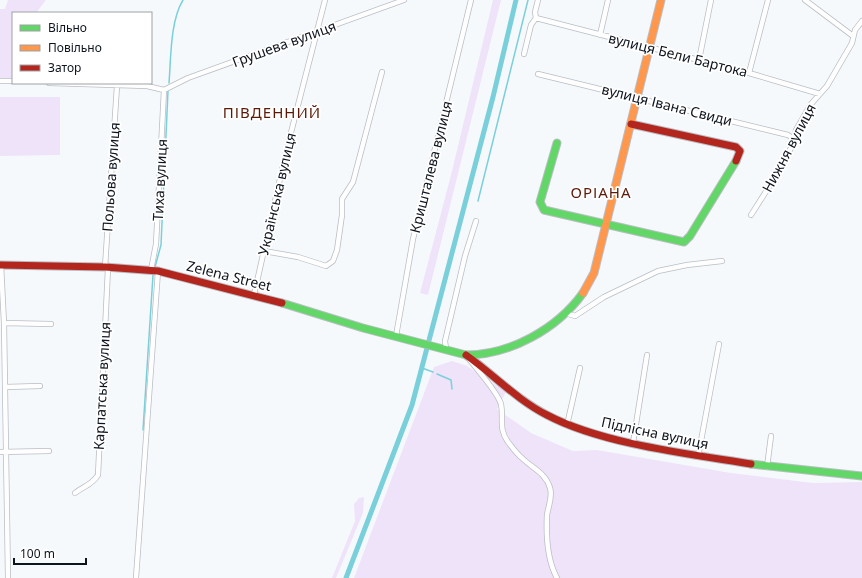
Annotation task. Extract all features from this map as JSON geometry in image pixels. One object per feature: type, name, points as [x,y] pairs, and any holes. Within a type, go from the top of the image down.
[{"type":"street","name":"Українська вулиця","points":[[254,295],[316,32],[325,0]]},
{"type":"street","name":"Грушева вулиця","points":[[164,90],[188,78],[404,0]]},
{"type":"street","name":"Кришталева вулиця","points":[[396,336],[413,239],[471,0]]},
{"type":"street","points":[[524,54],[531,25],[536,18],[535,12],[538,0]]},
{"type":"street","points":[[600,36],[608,0]]},
{"type":"street","points":[[466,355],[488,353],[518,344],[544,330],[565,313],[582,295],[588,286],[594,273],[661,0]]},
{"type":"street","points":[[699,60],[711,0]]},
{"type":"street","points":[[749,73],[768,0]]},
{"type":"street","points":[[804,0],[853,36]]},
{"type":"street","name":"вулиця Бели Бартока","points":[[536,18],[600,36],[749,73],[820,94]]},
{"type":"street","name":"Нижня вулиця","points":[[751,215],[779,172],[794,144],[796,130],[811,104],[827,86],[852,43],[855,30],[862,21]]},
{"type":"street","points":[[264,251],[298,257],[326,266],[334,261],[342,215],[342,199],[353,182],[382,72]]},
{"type":"street","name":"вулиця Івана Свиди","points":[[538,74],[788,134],[794,139]]},
{"type":"street","points":[[0,81],[12,81]]},
{"type":"street","points":[[107,84],[117,86],[147,86],[164,90]]},
{"type":"street","name":"Польова вулиця","points":[[107,267],[117,86]]},
{"type":"street","name":"Тиха вулиця","points":[[136,578],[155,271],[164,90]]},
{"type":"street","points":[[557,143],[540,202],[541,207],[544,210],[684,242],[690,236],[740,154],[739,148],[630,124]]},
{"type":"street","points":[[442,348],[445,341],[465,256],[476,222]]},
{"type":"street","points":[[565,313],[575,316],[604,297],[665,268],[722,261]]},
{"type":"street","name":"Zelena Street","points":[[0,265],[107,267],[155,271],[254,295],[466,355]]},
{"type":"street","points":[[0,265],[4,323],[8,578]]},
{"type":"street","name":"Карпатська вулиця","points":[[75,492],[81,487],[92,484],[98,475],[107,267]]},
{"type":"street","points":[[4,323],[51,324]]},
{"type":"street","points":[[698,457],[719,344]]},
{"type":"street","points":[[466,355],[498,397],[501,404],[501,429],[507,441],[521,458],[541,473],[548,481],[551,491],[547,516],[548,550],[553,570],[557,578]]},
{"type":"street","name":"Підлісна вулиця","points":[[466,355],[491,373],[528,405],[567,425],[633,443],[698,457],[803,472],[862,476]]},
{"type":"street","points":[[633,443],[647,355]]},
{"type":"street","points":[[567,425],[580,368]]},
{"type":"street","points":[[5,387],[40,386]]},
{"type":"street","points":[[766,467],[771,436]]},
{"type":"street","points":[[0,452],[49,451]]},
{"type":"shaded area","points":[[8,0],[46,0],[37,12],[12,12],[12,80],[0,79],[0,9],[5,9]]},
{"type":"shaded area","points":[[493,0],[501,0],[428,295],[420,293],[451,175]]},
{"type":"shaded area","points":[[0,97],[60,97],[60,155],[0,156]]},
{"type":"shaded area","points":[[452,361],[467,366],[506,392],[497,409],[531,433],[573,451],[597,450],[731,473],[813,483],[862,482],[862,578],[354,578],[434,367]]},
{"type":"shaded area","points":[[364,497],[363,513],[336,578],[332,578],[355,521],[354,504],[359,498]]},
{"type":"waterway","points":[[169,83],[173,29],[183,0]]},
{"type":"waterway","points":[[346,578],[412,405],[493,97],[516,0]]},
{"type":"waterway","points":[[478,201],[528,0]]},
{"type":"waterway","points":[[155,267],[161,245],[168,91]]},
{"type":"waterway","points":[[143,430],[153,275]]},
{"type":"waterway","points":[[422,368],[433,372]]},
{"type":"waterway","points":[[437,374],[451,380],[452,389]]},
{"type":"traffic: fast","points":[[557,143],[540,202],[544,210],[684,242],[690,236],[736,161]]},
{"type":"traffic: fast","points":[[282,303],[363,328],[466,355],[483,354],[499,350],[516,345],[531,338],[560,318],[583,293]]},
{"type":"traffic: fast","points":[[751,464],[862,476]]},
{"type":"traffic: slow","points":[[583,293],[594,273],[661,0]]},
{"type":"traffic: jam","points":[[631,124],[736,147],[740,151],[736,161]]},
{"type":"traffic: jam","points":[[0,265],[105,267],[158,271],[282,303]]},
{"type":"traffic: jam","points":[[466,355],[525,402],[547,415],[569,425],[619,441],[646,447],[751,464]]},
{"type":"district","name":"ПІВДЕННИЙ","points":[[272,113]]},
{"type":"district","name":"ОРІАНА","points":[[601,193]]}]
